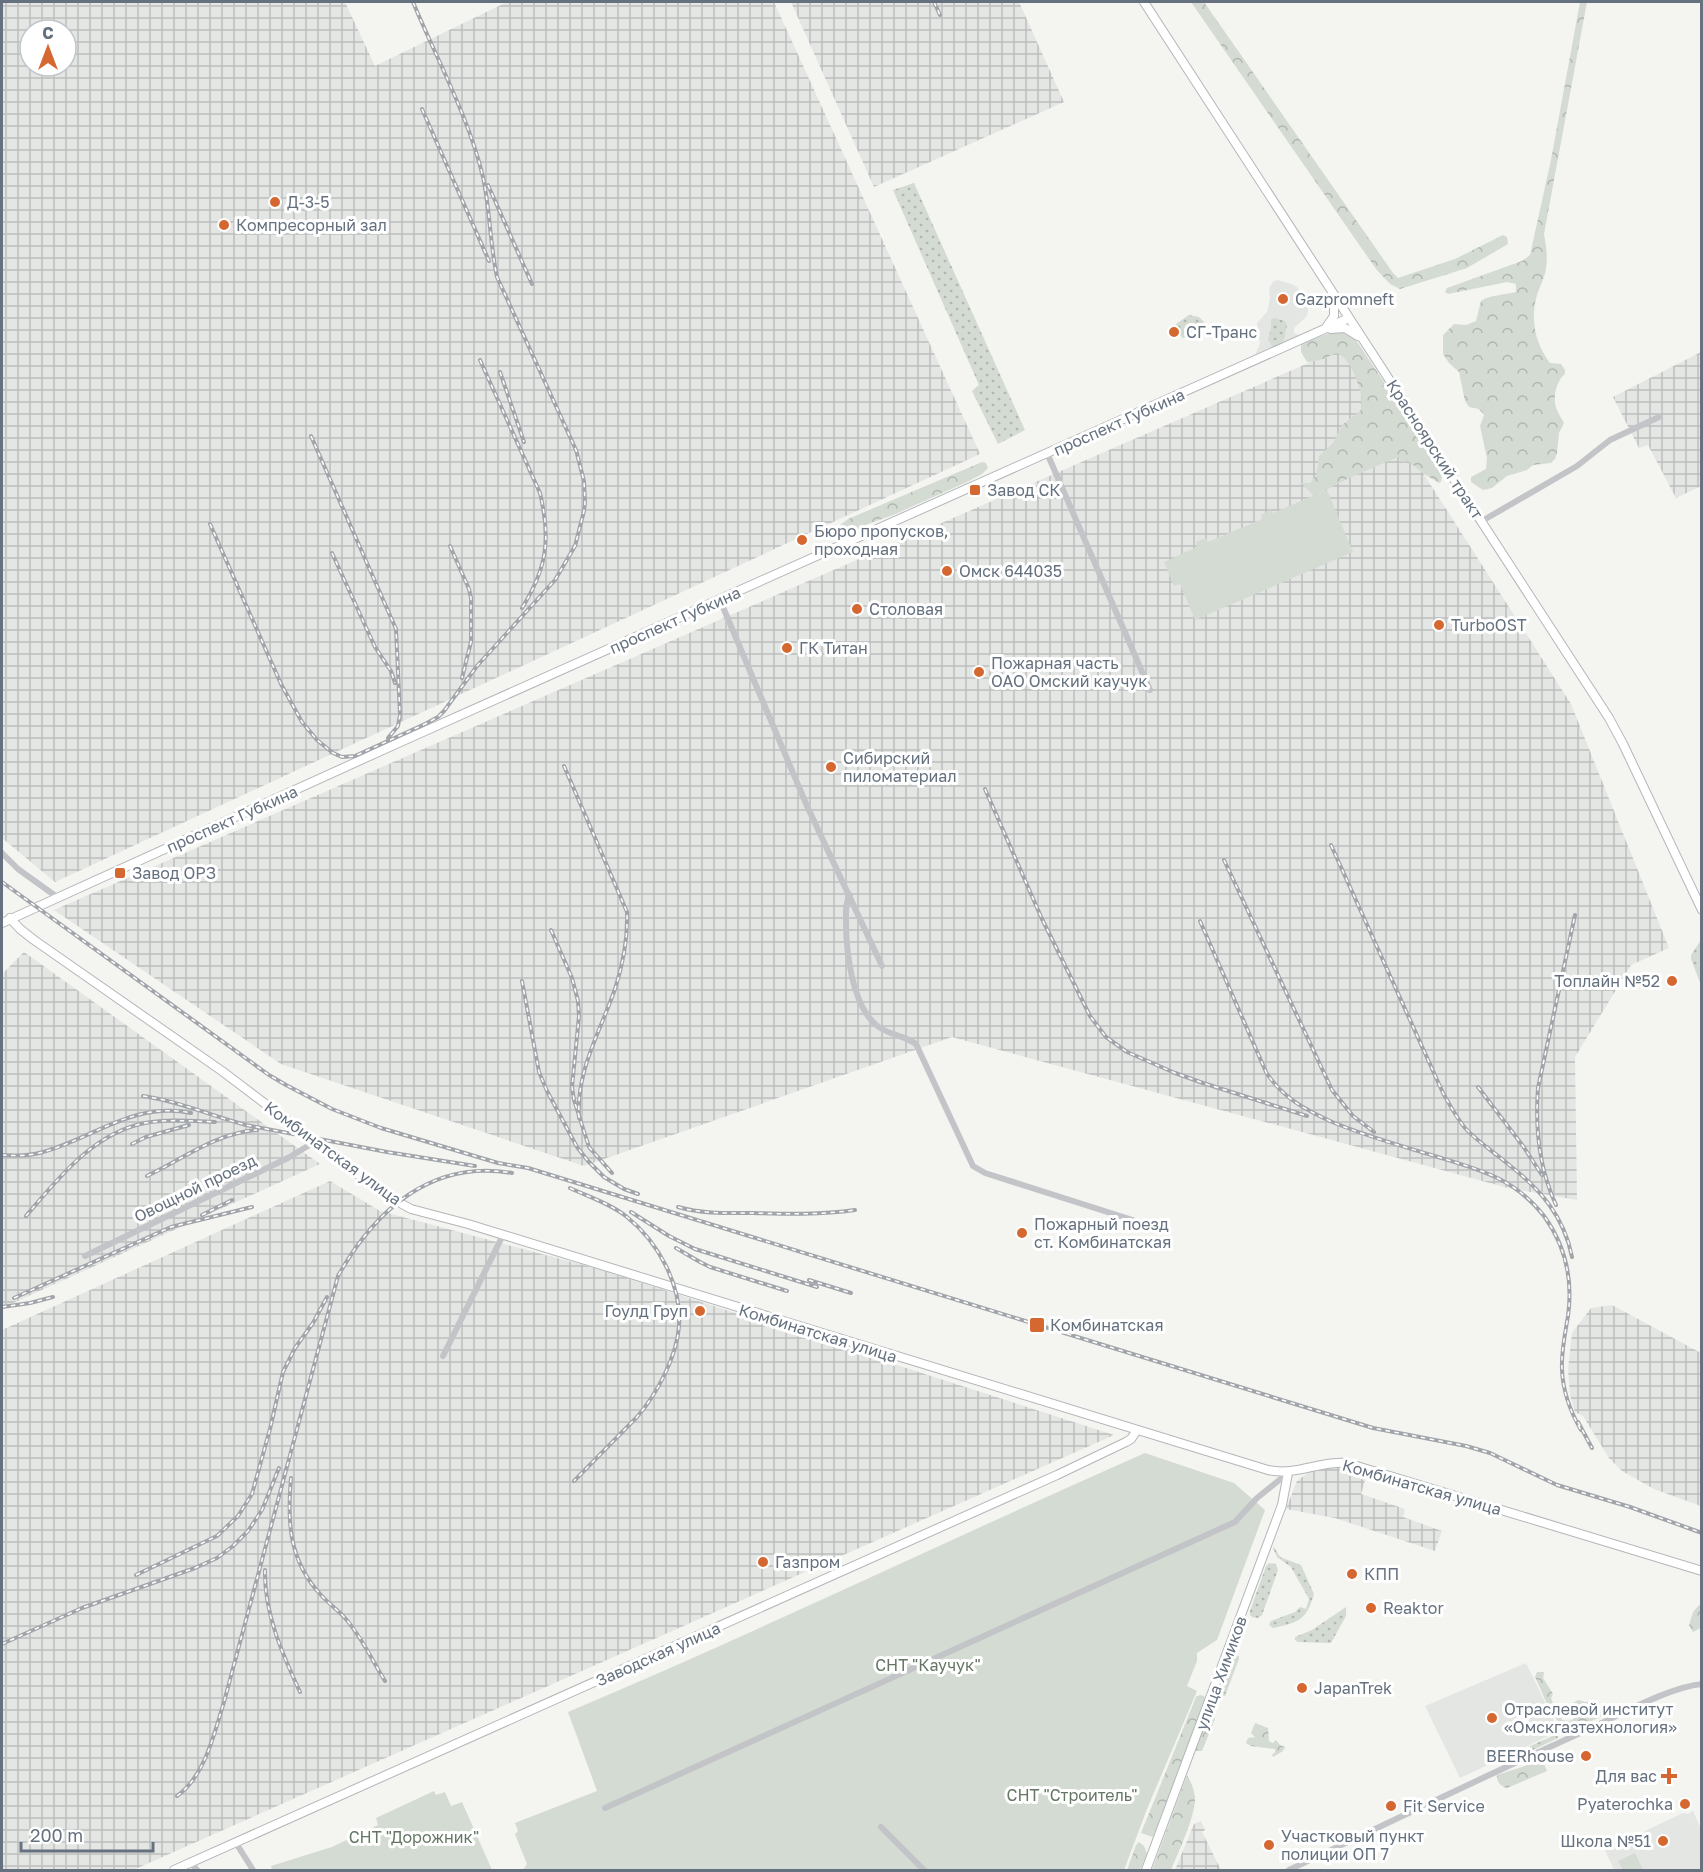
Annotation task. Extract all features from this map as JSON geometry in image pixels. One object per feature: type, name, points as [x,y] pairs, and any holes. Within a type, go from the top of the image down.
[{"type":"main road","name":"Красноярский тракт","points":[[1144,2],[1609,718],[1701,910]]},
{"type":"main road","points":[[1321,331],[1332,322],[1334,316],[1335,304],[1332,292]]},
{"type":"main road","name":"проспект Губкина","points":[[2,923],[427,730],[1349,318]]},
{"type":"main road","points":[[1321,331],[1345,328],[1364,341]]},
{"type":"main road","name":"Комбинатская улица","points":[[10,918],[34,940],[222,1071],[384,1194],[404,1206],[1268,1470],[1288,1473],[1326,1463],[1339,1462],[1356,1465],[1701,1570]]},
{"type":"main road","name":"Заводская улица","points":[[174,1870],[1057,1475],[1126,1442],[1137,1430]]},
{"type":"main road","name":"улица Химиков","points":[[1146,1870],[1282,1505],[1288,1473]]},
{"type":"street","points":[[1482,521],[1577,466],[1610,440],[1659,417]]},
{"type":"street","points":[[1047,453],[1150,690]]},
{"type":"street","points":[[720,600],[807,806],[882,966]]},
{"type":"street","points":[[2,853],[18,869],[57,897]]},
{"type":"street","points":[[850,895],[846,907],[848,961],[862,1004],[872,1021],[881,1030],[909,1039],[916,1044],[973,1166],[985,1173],[1167,1231]]},
{"type":"street","name":"Овощной проезд","points":[[85,1256],[288,1158],[316,1142]]},
{"type":"street","points":[[443,1356],[503,1235]]},
{"type":"street","points":[[605,1808],[1235,1522],[1257,1498],[1288,1473]]},
{"type":"street","points":[[1291,1870],[1664,1695],[1701,1684]]},
{"type":"street","points":[[881,1827],[924,1870]]},
{"type":"street","points":[[236,1843],[253,1870]]},
{"type":"street","points":[[191,1863],[197,1870]]},
{"type":"shaded area","points":[[2,2],[345,2],[375,66],[507,2],[774,2],[980,454],[55,882],[2,838]]},
{"type":"shaded area","points":[[791,2],[1019,2],[1064,102],[874,187]]},
{"type":"shaded area","points":[[1278,280],[1297,287],[1309,305],[1307,316],[1294,328],[1294,333],[1300,335],[1255,355],[1260,344],[1257,323],[1267,312],[1270,299],[1269,288],[1274,281]]},
{"type":"shaded area","points":[[1343,348],[1571,704],[1669,948],[1631,965],[1575,1057],[1577,1200],[1508,1188],[952,1037],[584,1166],[281,1064],[54,910]]},
{"type":"shaded area","points":[[1701,352],[1701,486],[1676,498],[1648,445],[1639,448],[1613,397]]},
{"type":"shaded area","points":[[24,952],[320,1164],[2,1308],[2,974]]},
{"type":"shaded area","points":[[330,1181],[380,1211],[602,1270],[1114,1435],[133,1870],[2,1870],[2,1330]]},
{"type":"shaded area","points":[[1612,1305],[1701,1353],[1701,1506],[1654,1489],[1622,1471],[1609,1458],[1583,1416],[1575,1412],[1570,1395],[1568,1369],[1572,1333],[1591,1308]]},
{"type":"shaded area","points":[[1333,1464],[1367,1474],[1361,1494],[1405,1509],[1403,1517],[1442,1531],[1435,1551],[1335,1518],[1286,1509],[1297,1481],[1309,1472]]},
{"type":"shaded area","name":"Отраслевой институт «Омскгазтехнология»","points":[[1526,1663],[1559,1731],[1460,1778],[1425,1706]]},
{"type":"shaded area","name":"Школа №51","points":[[1693,1811],[1701,1829],[1701,1870],[1614,1870],[1605,1850],[1683,1813],[1688,1814]]},
{"type":"shaded area","points":[[1201,1821],[1205,1830],[1202,1832],[1221,1870],[1175,1870],[1194,1824]]},
{"type":"green space","points":[[1191,2],[1204,2],[1398,278],[1455,259],[1503,235],[1507,237],[1508,244],[1467,268],[1400,289],[1390,284],[1376,269]]},
{"type":"green space","points":[[1580,2],[1587,2],[1544,234],[1547,264],[1534,313],[1537,339],[1545,355],[1550,363],[1561,364],[1565,370],[1555,396],[1558,412],[1564,423],[1559,433],[1557,453],[1551,463],[1533,465],[1527,470],[1507,476],[1492,488],[1483,490],[1471,482],[1471,477],[1486,469],[1487,458],[1480,426],[1484,415],[1479,409],[1469,407],[1465,401],[1459,372],[1443,354],[1443,335],[1454,324],[1466,325],[1476,321],[1481,301],[1493,296],[1516,292],[1516,284],[1507,282],[1448,294],[1445,292],[1447,288],[1522,261],[1530,255],[1551,160]]},
{"type":"green space","points":[[914,183],[1025,430],[998,444],[972,391],[979,385],[893,190]]},
{"type":"green space","points":[[1189,315],[1199,317],[1204,322],[1200,327],[1201,331],[1197,333],[1195,330],[1192,331],[1193,335],[1183,338],[1176,324]]},
{"type":"green space","points":[[1274,318],[1285,321],[1287,325],[1284,340],[1277,347],[1272,346],[1268,340],[1271,320]]},
{"type":"green space","points":[[1337,330],[1354,337],[1442,475],[1441,482],[1424,474],[1408,461],[1402,462],[1398,457],[1314,496],[1301,483],[1310,483],[1316,476],[1319,456],[1333,443],[1342,425],[1361,410],[1358,383],[1341,355],[1336,353],[1307,362],[1301,352],[1301,344]]},
{"type":"green space","points":[[982,462],[986,463],[988,468],[967,482],[868,524],[853,534],[839,535],[836,528],[848,519]]},
{"type":"green space","points":[[1327,490],[1353,552],[1195,620],[1180,584],[1174,586],[1164,562],[1197,547],[1196,542],[1206,538],[1208,542],[1262,519],[1261,515],[1271,510],[1273,513]]},
{"type":"green space","points":[[1701,940],[1701,985],[1691,955]]},
{"type":"green space","name":"СНТ \"Каучук\"","points":[[1145,1453],[1234,1483],[1265,1510],[1217,1640],[1197,1653],[1197,1661],[1187,1686],[1197,1691],[1124,1870],[523,1870],[527,1864],[515,1834],[518,1831],[515,1823],[597,1791],[568,1712],[713,1649]]},
{"type":"green space","points":[[1274,1547],[1280,1557],[1301,1565],[1314,1594],[1308,1610],[1300,1619],[1273,1628],[1269,1625],[1271,1621],[1295,1612],[1300,1607],[1306,1609],[1309,1599],[1291,1567],[1277,1557]]},
{"type":"green space","points":[[1269,1563],[1276,1564],[1278,1570],[1262,1615],[1258,1618],[1252,1617],[1250,1611]]},
{"type":"green space","points":[[1701,1605],[1701,1628],[1693,1632],[1689,1625],[1693,1612]]},
{"type":"green space","points":[[1346,1607],[1346,1616],[1331,1643],[1295,1640],[1295,1637],[1312,1630]]},
{"type":"green space","points":[[1232,1655],[1239,1656],[1239,1659],[1225,1696],[1218,1697],[1219,1688]]},
{"type":"green space","points":[[1537,1672],[1544,1672],[1543,1678],[1553,1694],[1551,1698],[1553,1703],[1557,1703],[1562,1720],[1570,1721],[1578,1716],[1573,1703],[1578,1700],[1593,1701],[1603,1716],[1570,1730],[1563,1726],[1545,1699],[1535,1677]]},
{"type":"green space","points":[[1200,1695],[1206,1700],[1153,1837],[1141,1833],[1196,1697]]},
{"type":"green space","points":[[1212,1715],[1215,1719],[1202,1751],[1195,1751],[1206,1721]]},
{"type":"green space","points":[[1255,1723],[1268,1728],[1269,1741],[1273,1743],[1276,1740],[1285,1747],[1283,1751],[1273,1757],[1275,1749],[1251,1746],[1246,1743],[1248,1738],[1255,1737],[1251,1733]]},
{"type":"green space","points":[[1557,1734],[1558,1738],[1516,1758],[1512,1754]]},
{"type":"green space","points":[[1539,1756],[1547,1771],[1507,1788],[1499,1783],[1497,1775],[1525,1766]]},
{"type":"green space","points":[[1187,1775],[1195,1797],[1195,1805],[1186,1834],[1171,1870],[1152,1870]]},
{"type":"green space","name":"СНТ \"Дорожник\"","points":[[434,1791],[436,1795],[445,1792],[451,1806],[462,1802],[492,1870],[272,1870],[271,1866],[332,1847],[378,1825],[376,1818]]},
{"type":"green space","points":[[1139,1842],[1144,1846],[1147,1854],[1140,1870],[1127,1870],[1136,1845]]},
{"type":"green space","points":[[1635,1853],[1643,1870],[1623,1870],[1618,1861]]},
{"type":"railway","points":[[210,524],[281,684],[302,722],[317,740],[342,757],[355,756],[438,717],[477,666],[555,580],[575,546],[585,502],[584,481],[576,450],[497,277],[485,189],[477,154],[461,110],[413,2]]},
{"type":"railway","points":[[934,2],[940,15]]},
{"type":"railway","points":[[422,109],[489,261]]},
{"type":"railway","points":[[488,185],[532,284]]},
{"type":"railway","points":[[480,360],[540,493],[543,510],[546,539],[542,566],[522,608]]},
{"type":"railway","points":[[500,372],[524,442]]},
{"type":"railway","points":[[311,436],[396,629],[400,715],[398,726],[388,738]]},
{"type":"railway","points":[[450,546],[471,598],[471,642],[462,678]]},
{"type":"railway","points":[[332,553],[375,647],[391,671],[395,683]]},
{"type":"railway","points":[[564,766],[627,912],[626,941],[620,970],[585,1068],[581,1084],[579,1118]]},
{"type":"railway","points":[[985,789],[1042,919],[1090,1016],[1106,1037],[1127,1052],[1175,1073],[1307,1116]]},
{"type":"railway","points":[[1331,845],[1453,1111],[1470,1133],[1520,1173],[1549,1204],[1563,1229],[1572,1257]]},
{"type":"railway","points":[[1224,860],[1332,1090],[1353,1116],[1374,1132]]},
{"type":"railway","points":[[2,882],[269,1075],[332,1109],[381,1128],[498,1163],[528,1168],[1373,1428],[1466,1446],[1490,1453],[1557,1485],[1630,1507],[1702,1533]]},
{"type":"railway","points":[[1556,1205],[1542,1162],[1537,1118],[1538,1088],[1575,915]]},
{"type":"railway","points":[[1200,921],[1266,1072],[1279,1089],[1311,1112],[1330,1121],[1469,1166],[1509,1184],[1533,1203],[1544,1216],[1557,1239],[1566,1263],[1569,1303],[1563,1350],[1563,1378],[1568,1401],[1581,1430]]},
{"type":"railway","points":[[551,930],[572,978],[578,1001],[579,1016],[572,1087],[574,1100],[589,1147],[612,1173]]},
{"type":"railway","points":[[522,981],[539,1072],[577,1147],[604,1177],[638,1194]]},
{"type":"railway","points":[[1478,1087],[1542,1175]]},
{"type":"railway","points":[[143,1096],[169,1101],[246,1125],[475,1166]]},
{"type":"railway","points":[[2,1155],[43,1152],[133,1116],[170,1111],[191,1113]]},
{"type":"railway","points":[[26,1216],[78,1159],[93,1147],[126,1128],[154,1122],[215,1122]]},
{"type":"railway","points":[[132,1144],[146,1137],[189,1125]]},
{"type":"railway","points":[[147,1176],[214,1141],[257,1130]]},
{"type":"railway","points":[[177,1796],[187,1788],[202,1766],[224,1702],[338,1276],[370,1230],[409,1194],[432,1182],[456,1174],[483,1171],[512,1173]]},
{"type":"railway","points":[[570,1188],[621,1212],[649,1239],[672,1280],[679,1311],[679,1326],[674,1350],[665,1374],[652,1397],[637,1417],[574,1481]]},
{"type":"railway","points":[[202,1215],[232,1200]]},
{"type":"railway","points":[[14,1298],[171,1227],[252,1207]]},
{"type":"railway","points":[[678,1207],[724,1213],[804,1214],[855,1210]]},
{"type":"railway","points":[[631,1212],[695,1249],[817,1287]]},
{"type":"railway","points":[[676,1248],[710,1267],[787,1291]]},
{"type":"railway","points":[[809,1280],[851,1293]]},
{"type":"railway","points":[[2,1307],[53,1297]]},
{"type":"railway","points":[[136,1575],[217,1536],[238,1516],[252,1494],[283,1372],[327,1297]]},
{"type":"railway","points":[[1578,1422],[1592,1448]]},
{"type":"railway","points":[[2,1644],[82,1608],[217,1558],[248,1531],[262,1510],[279,1468]]},
{"type":"railway","points":[[291,1478],[290,1525],[296,1555],[302,1569],[321,1595],[351,1625],[385,1681]]},
{"type":"railway","points":[[265,1570],[265,1586],[275,1633],[300,1692]]},
{"type":"place","name":"Д-3-5","points":[[275,202]]},
{"type":"place","name":"Компресорный зал","points":[[224,225]]},
{"type":"place","name":"Gazpromneft","points":[[1283,299]]},
{"type":"place","name":"СГ-Транс","points":[[1174,332]]},
{"type":"place","name":"Завод СК","points":[[975,490]]},
{"type":"place","name":"Бюро пропусков, проходная","points":[[802,540]]},
{"type":"place","name":"Омск 644035","points":[[947,571]]},
{"type":"place","name":"Столовая","points":[[857,609]]},
{"type":"place","name":"TurboOST","points":[[1439,625]]},
{"type":"place","name":"ГК Титан","points":[[787,648]]},
{"type":"place","name":"Пожарная часть ОАО Омский каучук","points":[[979,672]]},
{"type":"place","name":"Сибирский пиломатериал","points":[[831,767]]},
{"type":"place","name":"Завод ОРЗ","points":[[120,873]]},
{"type":"place","name":"Топлайн №52","points":[[1672,981]]},
{"type":"place","name":"Пожарный поезд ст. Комбинатская","points":[[1022,1233]]},
{"type":"place","name":"Гоулд Груп","points":[[700,1311]]},
{"type":"place","name":"Комбинатская","points":[[1037,1325]]},
{"type":"place","name":"Газпром","points":[[763,1562]]},
{"type":"place","name":"КПП","points":[[1352,1574]]},
{"type":"place","name":"Reaktor","points":[[1371,1608]]},
{"type":"place","name":"JapanTrek","points":[[1302,1688]]},
{"type":"place","name":"Отраслевой институт «Омскгазтехнология»","points":[[1492,1718]]},
{"type":"place","name":"BEERhouse","points":[[1586,1756]]},
{"type":"place","name":"Для вас","points":[[1669,1776]]},
{"type":"place","name":"Pyaterochka","points":[[1685,1804]]},
{"type":"place","name":"Fit Service","points":[[1391,1806]]},
{"type":"place","name":"Школа №51","points":[[1663,1841]]},
{"type":"place","name":"Участковый пункт полиции ОП 7","points":[[1269,1845]]},
{"type":"park label","name":"СНТ \"Строитель\"","points":[[1072,1795]]}]
